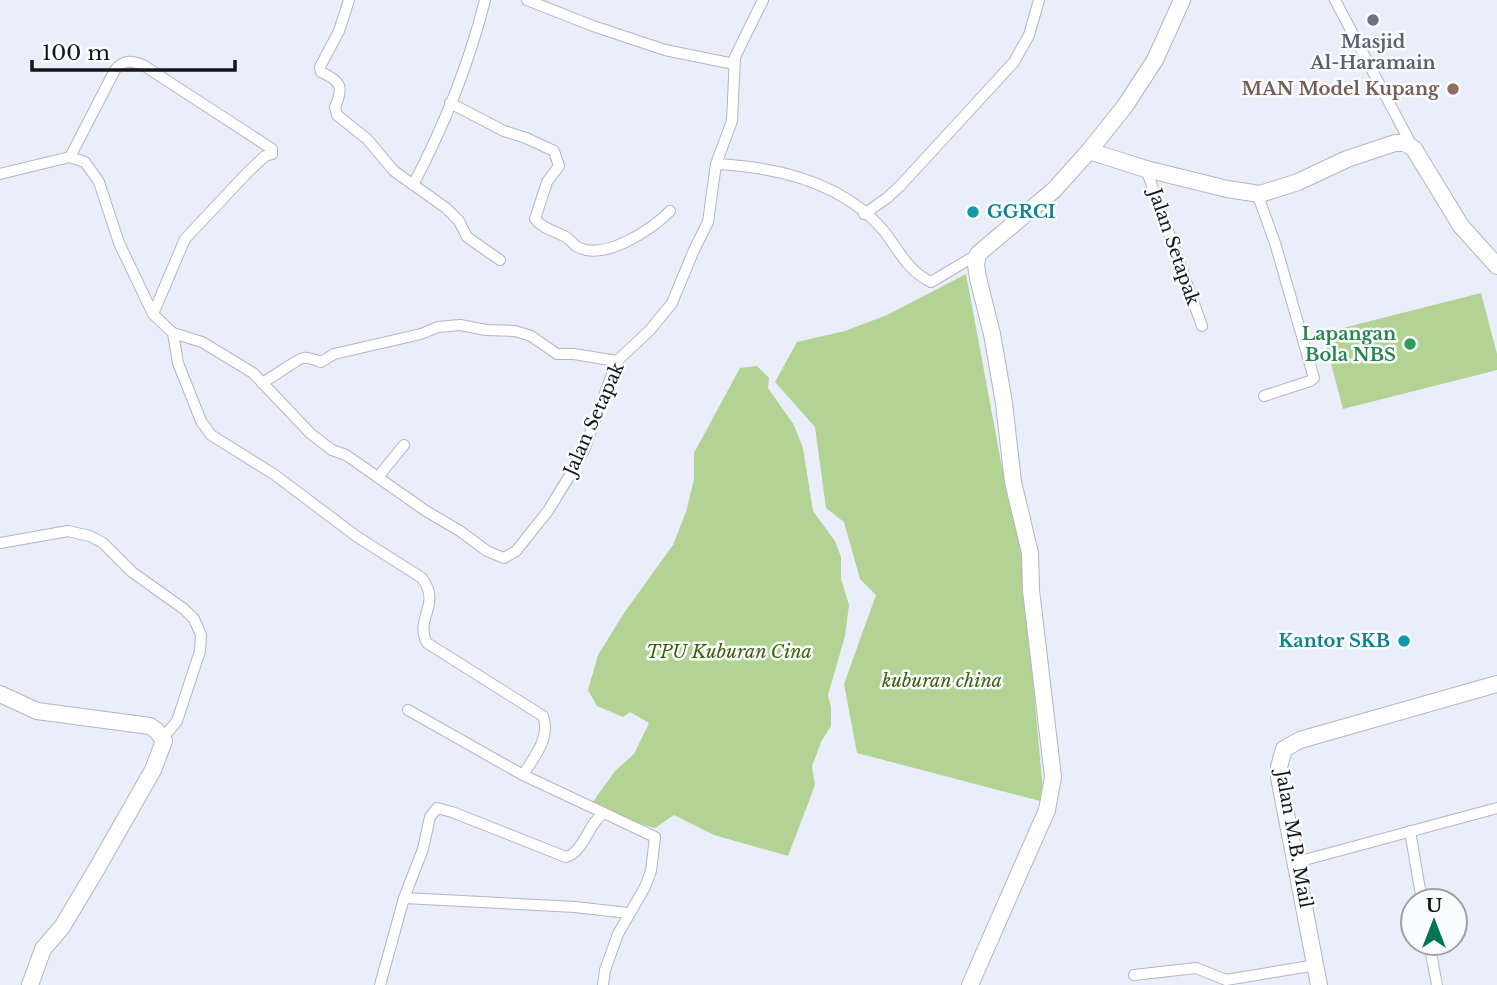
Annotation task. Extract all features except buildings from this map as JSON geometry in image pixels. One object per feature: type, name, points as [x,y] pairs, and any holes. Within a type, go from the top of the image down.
[{"type":"street","points":[[349,0],[338,31],[322,61],[321,72],[332,77],[340,88],[335,107],[337,115],[367,139],[394,170],[446,208],[459,221],[467,237],[500,260]]},
{"type":"street","points":[[413,185],[439,136],[450,103],[460,84],[485,0]]},
{"type":"street","points":[[527,0],[665,50],[734,64]]},
{"type":"street","name":"Jalan Setapak","points":[[70,157],[85,162],[94,172],[119,243],[153,314],[173,333],[202,342],[253,373],[322,442],[487,551],[498,556],[509,556],[548,511],[584,450],[617,361],[650,330],[672,303],[708,222],[716,164],[732,121],[735,57],[763,0]]},
{"type":"street","points":[[864,214],[900,186],[1014,62],[1030,35],[1039,0]]},
{"type":"street","points":[[716,164],[747,166],[797,177],[834,191],[883,230],[904,261],[919,276],[931,282],[978,254],[1054,190],[1089,151],[1125,106],[1154,60],[1182,0]]},
{"type":"street","points":[[1335,0],[1418,159],[1461,226],[1497,266]]},
{"type":"street","points":[[0,174],[70,157],[115,70],[127,61],[143,65],[272,149],[272,153],[265,156],[218,202],[185,239],[153,314]]},
{"type":"street","points":[[450,103],[504,131],[554,151],[559,166],[547,182],[535,219],[544,227],[567,237],[576,246],[595,251],[614,248],[651,227],[670,211]]},
{"type":"street","points":[[1089,151],[1146,169],[1227,189],[1260,194],[1298,182],[1347,159],[1395,142],[1414,149]]},
{"type":"street","name":"Jalan Setapak","points":[[1146,169],[1202,326]]},
{"type":"street","points":[[1257,193],[1275,243],[1314,377],[1310,381],[1264,396]]},
{"type":"street","points":[[970,985],[1047,810],[1053,777],[1031,590],[1030,553],[1013,482],[1004,403],[976,265],[978,254]]},
{"type":"street","points":[[262,383],[288,369],[294,360],[304,357],[321,362],[334,355],[421,334],[438,327],[460,325],[486,330],[516,331],[531,336],[557,355],[574,354],[617,361]]},
{"type":"street","points":[[173,333],[178,363],[201,421],[211,435],[275,475],[356,536],[422,578],[427,584],[430,597],[430,608],[422,625],[427,643],[543,716],[546,724],[545,737],[523,775]]},
{"type":"street","points":[[378,477],[404,445]]},
{"type":"street","points":[[0,543],[68,531],[90,536],[103,543],[132,572],[194,619],[201,635],[200,651],[177,721],[162,738]]},
{"type":"street","name":"Jalan M.B. Mail","points":[[1319,985],[1279,777],[1281,757],[1288,745],[1497,684]]},
{"type":"street","points":[[0,694],[37,711],[150,726],[157,730],[162,738],[163,748],[153,770],[62,927],[43,949],[30,985]]},
{"type":"street","points":[[408,710],[523,775],[655,837],[651,871],[645,887],[628,913],[605,970],[603,985]]},
{"type":"street","points":[[1297,862],[1497,808]]},
{"type":"street","points":[[380,985],[404,898],[423,849],[434,810],[452,812],[566,857],[576,850],[597,818],[604,813]]},
{"type":"street","points":[[1410,831],[1420,887]]},
{"type":"street","points":[[404,898],[575,907],[628,913]]},
{"type":"street","points":[[1432,957],[1437,985]]},
{"type":"street","points":[[1134,975],[1196,968],[1226,980],[1316,965]]},
{"type":"green space","name":"kuburan china","points":[[966,274],[1001,462],[1021,550],[1044,802],[857,753],[844,684],[876,595],[860,579],[844,522],[826,508],[815,427],[775,382],[797,342],[845,331],[887,315]]},
{"type":"green space","name":"Lapangan Bola NBS","points":[[1481,293],[1497,354],[1497,370],[1343,409],[1323,333]]},
{"type":"green space","name":"TPU Kuburan Cina","points":[[757,366],[769,378],[768,388],[794,425],[803,448],[813,511],[835,541],[841,557],[841,579],[849,605],[845,636],[828,695],[831,726],[821,742],[812,766],[815,785],[788,856],[714,835],[674,815],[655,828],[627,820],[592,803],[615,771],[634,754],[649,723],[630,712],[623,717],[597,706],[588,690],[598,655],[624,613],[673,545],[686,512],[694,479],[694,453],[740,368]]},
{"type":"place","name":"Masjid Al-Haramain","points":[[1373,20]]},
{"type":"place","name":"MAN Model Kupang","points":[[1453,89]]},
{"type":"place","name":"GGRCI","points":[[973,212]]},
{"type":"place","name":"Lapangan Bola NBS","points":[[1410,344]]},
{"type":"place","name":"Kantor SKB","points":[[1404,641]]}]
